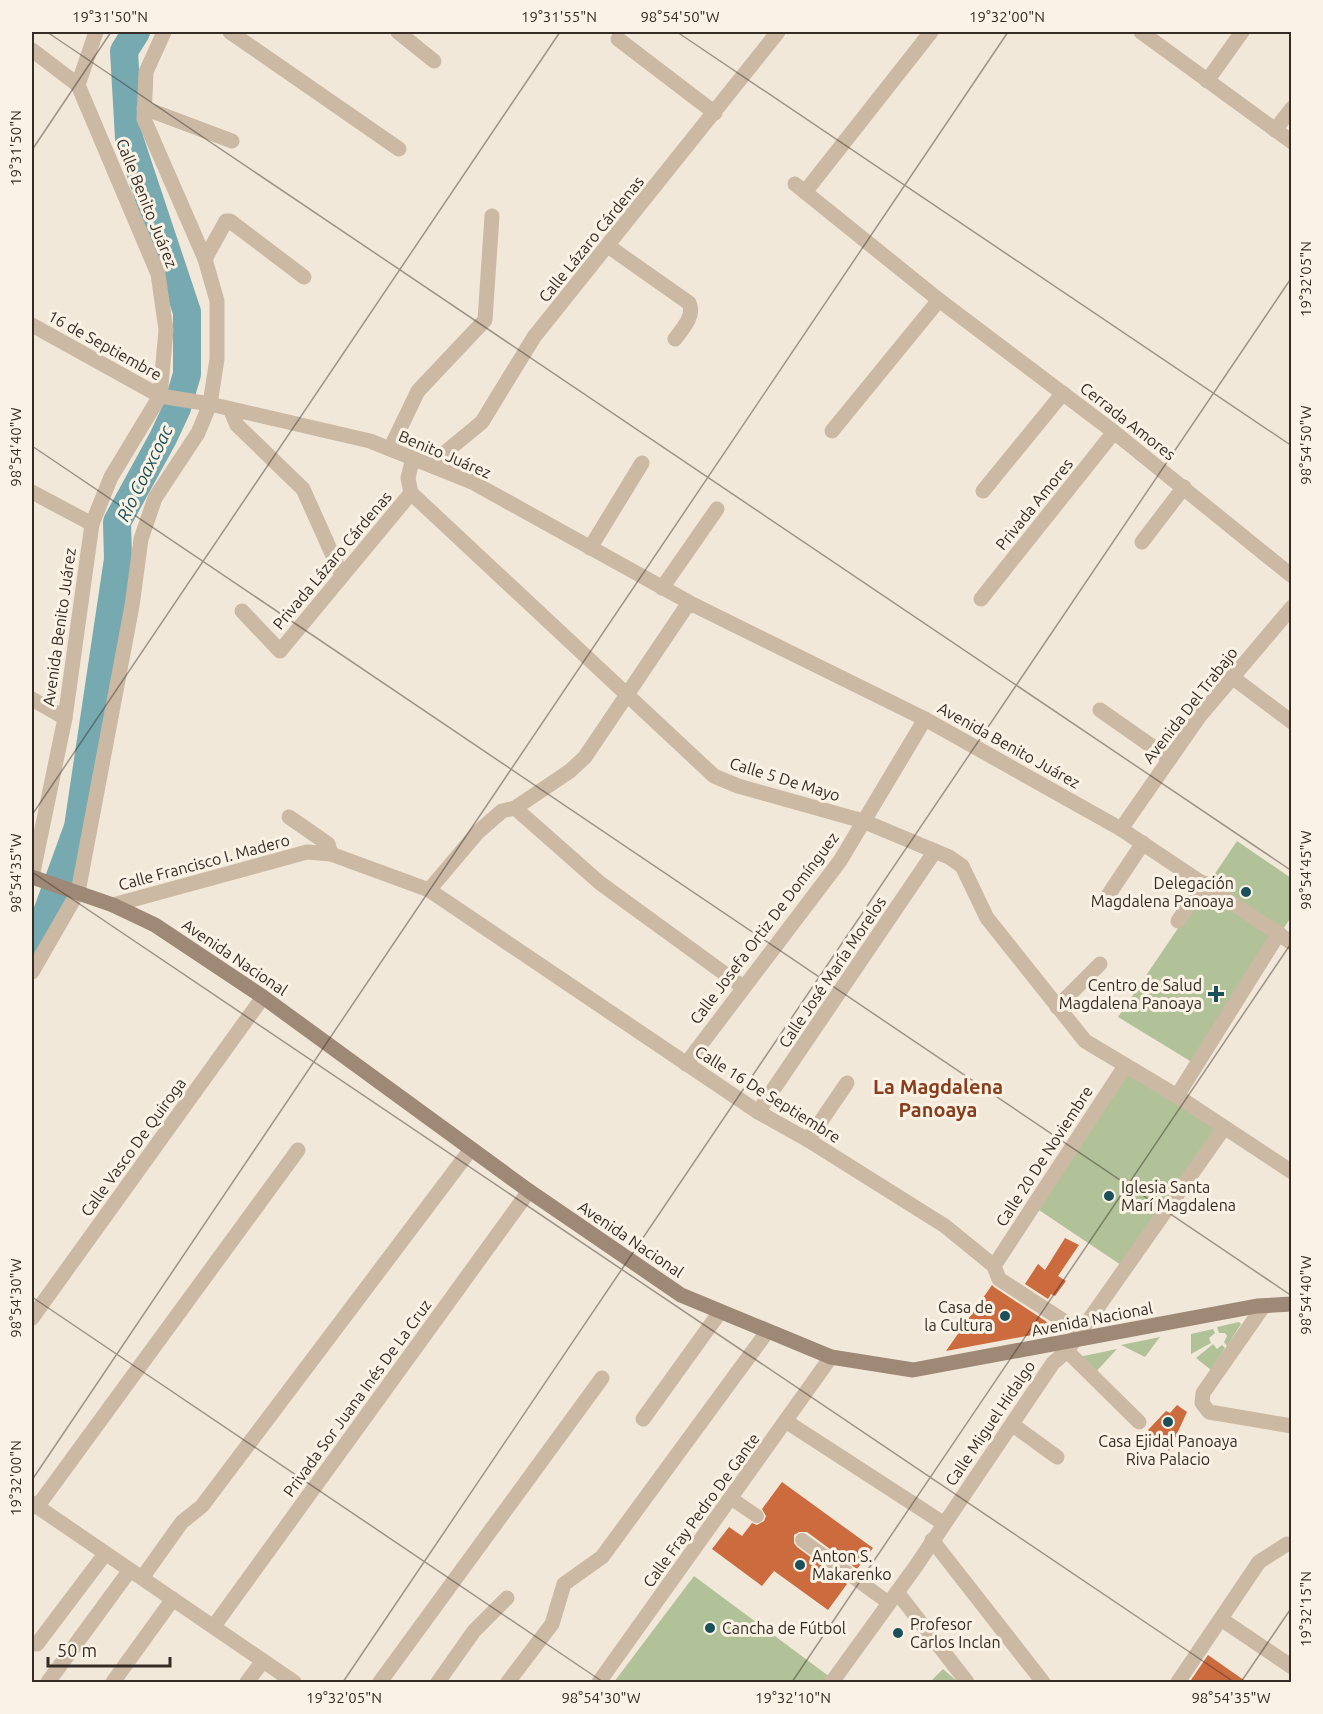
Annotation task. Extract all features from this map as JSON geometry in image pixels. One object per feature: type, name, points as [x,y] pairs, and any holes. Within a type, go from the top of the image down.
[{"type":"main road","name":"Avenida Nacional","points":[[35,878],[114,905],[155,925],[263,997],[471,1149],[681,1295],[831,1357],[913,1370],[1263,1307],[1292,1304]]},
{"type":"street","points":[[32,50],[78,85],[96,32]]},
{"type":"street","points":[[32,972],[72,891],[132,606],[141,539],[155,498],[198,433],[210,404],[217,359],[217,302],[205,259],[144,119],[146,72],[164,32]]},
{"type":"street","points":[[230,32],[399,149]]},
{"type":"street","points":[[398,32],[434,61]]},
{"type":"street","name":"Calle Lázaro Cárdenas","points":[[430,465],[482,422],[534,337],[778,32]]},
{"type":"street","name":"Cerrada Amores","points":[[931,32],[800,188],[939,300],[1064,393],[1184,487],[1292,576]]},
{"type":"street","points":[[1141,32],[1292,142]]},
{"type":"street","points":[[1207,81],[1242,32]]},
{"type":"street","points":[[618,39],[715,112]]},
{"type":"street","name":"Calle Benito Juárez","points":[[78,85],[158,274],[166,330],[166,398]]},
{"type":"street","points":[[144,108],[232,141]]},
{"type":"street","points":[[1275,130],[1292,108]]},
{"type":"street","points":[[390,449],[418,391],[484,320],[492,216]]},
{"type":"street","points":[[205,259],[223,225],[226,221],[230,221],[304,277]]},
{"type":"street","points":[[608,246],[689,303],[692,309],[675,339]]},
{"type":"street","points":[[832,431],[939,300]]},
{"type":"street","name":"16 de Septiembre","points":[[32,325],[166,398]]},
{"type":"street","points":[[983,491],[1064,393]]},
{"type":"street","name":"Benito Juárez","points":[[166,398],[210,404],[231,411],[370,441],[472,482],[694,605]]},
{"type":"street","name":"Avenida Benito Juárez","points":[[35,878],[65,718],[92,524],[111,477],[166,398]]},
{"type":"street","points":[[231,411],[237,425],[303,489],[342,576]]},
{"type":"street","name":"Privada Amores","points":[[981,599],[1114,432]]},
{"type":"street","points":[[411,493],[408,478],[413,458]]},
{"type":"street","points":[[590,548],[642,463]]},
{"type":"street","points":[[1142,542],[1184,487]]},
{"type":"street","points":[[32,492],[92,524]]},
{"type":"street","name":"Privada Lázaro Cárdenas","points":[[242,611],[280,651],[411,493]]},
{"type":"street","name":"Calle 5 De Mayo","points":[[411,493],[714,776],[738,786],[863,821],[949,857],[962,866],[987,918],[1085,1041],[1177,1096]]},
{"type":"street","points":[[662,588],[717,509]]},
{"type":"street","points":[[429,890],[478,832],[502,811],[515,808],[570,771],[585,757],[686,607],[694,605]]},
{"type":"street","name":"Avenida Benito Juárez","points":[[694,605],[925,719],[1121,828],[1292,943]]},
{"type":"street","name":"Avenida Del Trabajo","points":[[1121,828],[1200,717],[1292,607]]},
{"type":"street","points":[[1232,678],[1292,722]]},
{"type":"street","points":[[32,699],[65,718]]},
{"type":"street","points":[[1100,710],[1170,759]]},
{"type":"street","name":"Calle Josefa Ortiz De Domínguez","points":[[686,1064],[840,861],[925,719]]},
{"type":"street","points":[[515,808],[600,883],[743,987]]},
{"type":"street","points":[[289,817],[328,844],[331,854]]},
{"type":"street","points":[[1107,897],[1143,843]]},
{"type":"street","name":"Calle José María Morelos","points":[[758,1112],[935,851]]},
{"type":"street","name":"Calle Francisco I. Madero","points":[[114,905],[307,852],[331,854],[429,890]]},
{"type":"street","points":[[1178,921],[1204,883]]},
{"type":"street","name":"Calle 16 De Septiembre","points":[[429,890],[758,1112],[808,1140],[945,1226],[994,1266],[999,1279],[1075,1341],[1139,1422]]},
{"type":"street","points":[[1279,933],[1177,1096],[1292,1172]]},
{"type":"street","points":[[1057,1007],[1100,964]]},
{"type":"street","name":"Calle Vasco De Quiroga","points":[[32,1318],[263,997]]},
{"type":"street","name":"Calle 20 De Noviembre","points":[[994,1266],[1125,1066]]},
{"type":"street","points":[[808,1140],[847,1083]]},
{"type":"street","name":"Calle Miguel Hidalgo","points":[[832,1683],[1013,1425],[1053,1363],[1075,1341],[1224,1128]]},
{"type":"street","points":[[48,1683],[136,1574],[182,1522],[202,1506],[471,1149]]},
{"type":"street","points":[[294,1683],[214,1626],[34,1505],[298,1150]]},
{"type":"street","name":"Privada Sor Juana Inés De La Cruz","points":[[214,1626],[530,1191]]},
{"type":"street","points":[[1263,1307],[1203,1393],[1202,1403],[1209,1412],[1292,1426]]},
{"type":"street","points":[[643,1419],[720,1312]]},
{"type":"street","points":[[508,1683],[552,1624],[564,1584],[602,1557],[767,1332]]},
{"type":"street","name":"Calle Fray Pedro De Gante","points":[[598,1683],[732,1499],[831,1357]]},
{"type":"street","points":[[380,1683],[602,1378]]},
{"type":"street","points":[[787,1422],[943,1523]]},
{"type":"street","points":[[1013,1425],[1057,1457]]},
{"type":"street","points":[[732,1499],[757,1516]]},
{"type":"street","points":[[802,1540],[893,1597],[967,1683]]},
{"type":"street","points":[[932,1540],[1043,1683]]},
{"type":"street","points":[[1178,1683],[1259,1562],[1287,1544],[1292,1544]]},
{"type":"street","points":[[38,1644],[105,1554]]},
{"type":"street","points":[[438,1683],[474,1631],[507,1598]]},
{"type":"street","points":[[113,1683],[173,1599]]},
{"type":"street","points":[[1221,1619],[1292,1667]]},
{"type":"street","points":[[247,1683],[263,1661]]},
{"type":"green space","points":[[1237,841],[1291,878],[1291,917],[1195,1064],[1118,1017]]},
{"type":"green space","name":"Iglesia Santa Marí Magdalena","points":[[1127,1069],[1218,1127],[1121,1265],[1033,1206]]},
{"type":"green space","points":[[1239,1322],[1241,1324],[1227,1346],[1224,1342],[1227,1336],[1225,1333],[1219,1333],[1217,1327]]},
{"type":"green space","points":[[1213,1329],[1215,1333],[1209,1338],[1211,1343],[1191,1354],[1191,1334]]},
{"type":"green space","points":[[1160,1337],[1145,1357],[1121,1345]]},
{"type":"green space","points":[[1213,1344],[1217,1349],[1222,1345],[1225,1348],[1211,1370],[1196,1358]]},
{"type":"green space","points":[[1117,1349],[1092,1376],[1074,1358]]},
{"type":"green space","name":"Cancha de Fútbol","points":[[694,1576],[834,1680],[832,1682],[614,1682]]},
{"type":"green space","points":[[943,1669],[958,1682],[930,1682]]},
{"type":"building","points":[[1065,1238],[1079,1245],[1058,1276],[1066,1281],[1055,1296],[1051,1294],[1048,1299],[1025,1284],[1038,1264],[1045,1270]]},
{"type":"building","name":"Casa de la Cultura","points":[[992,1285],[994,1287],[1059,1330],[946,1351]]},
{"type":"building","name":"Casa Ejidal Panoaya Riva Palacio","points":[[1177,1405],[1187,1412],[1169,1451],[1148,1430],[1166,1411],[1170,1413]]},
{"type":"building","points":[[782,1482],[873,1548],[857,1569],[807,1532],[794,1535],[794,1543],[797,1547],[847,1584],[828,1610],[774,1571],[762,1586],[712,1549],[729,1527],[742,1536],[752,1523],[757,1525],[764,1521],[766,1516],[762,1509]]},
{"type":"building","points":[[1208,1655],[1248,1683],[1189,1683]]},
{"type":"waterway","name":"Río Coaxcoac","points":[[32,954],[78,827],[118,559],[117,522],[163,438],[177,408],[187,374],[187,312],[129,138],[124,51],[136,32]]},
{"type":"place","name":"Delegación Magdalena Panoaya","points":[[1246,892]]},
{"type":"place","name":"Centro de Salud Magdalena Panoaya","points":[[1216,994]]},
{"type":"place","name":"Iglesia Santa Marí Magdalena","points":[[1109,1196]]},
{"type":"place","name":"Casa de la Cultura","points":[[1005,1316]]},
{"type":"place","name":"Casa Ejidal Panoaya Riva Palacio","points":[[1168,1422]]},
{"type":"place","name":"Anton S. Makarenko","points":[[800,1565]]},
{"type":"place","name":"Cancha de Fútbol","points":[[710,1628]]},
{"type":"place","name":"Profesor Carlos Inclan","points":[[898,1633]]},
{"type":"district","name":"La Magdalena Panoaya","points":[[938,1098]]}]
